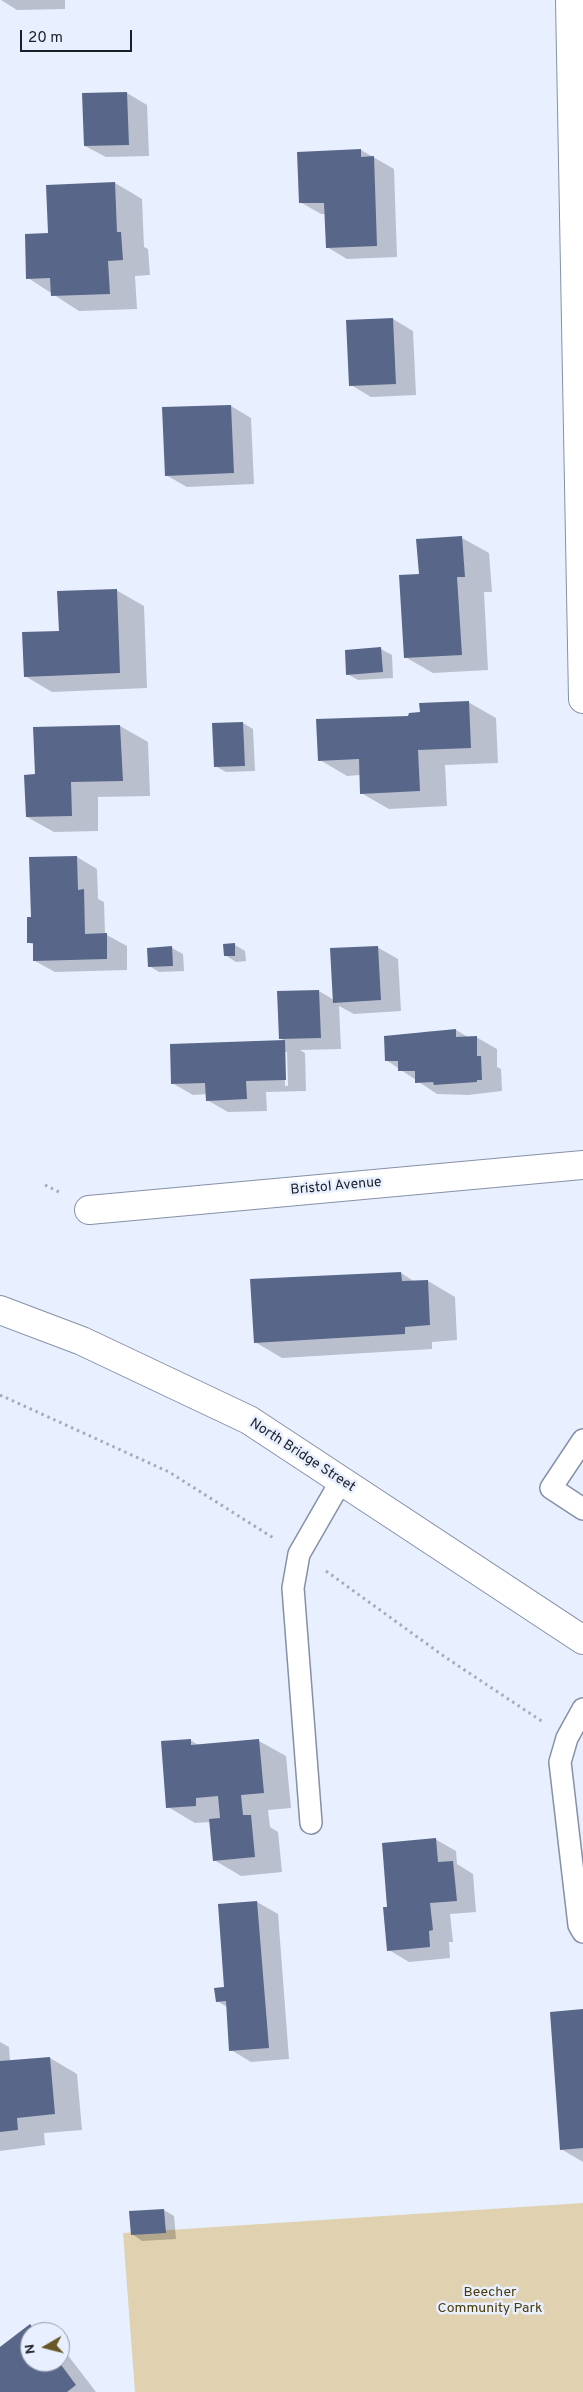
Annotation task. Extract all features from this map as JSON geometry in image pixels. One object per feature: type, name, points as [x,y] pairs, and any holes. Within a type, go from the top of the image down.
[{"type":"main road","points":[[570,0],[579,275],[583,699]]},
{"type":"main road","name":"Bristol Avenue","points":[[89,1210],[583,1165]]},
{"type":"main road","name":"North Bridge Street","points":[[0,1310],[82,1341],[249,1420],[582,1637]]},
{"type":"lane","points":[[583,1440],[551,1488],[583,1510]]},
{"type":"lane","points":[[311,1823],[293,1588],[299,1554],[341,1481]]},
{"type":"lane","points":[[583,1709],[567,1738],[560,1762],[579,1924],[583,1932]]},
{"type":"green space","name":"Beecher Community Park","points":[[583,2203],[583,2392],[135,2392],[123,2233]]},
{"type":"building","points":[[127,92],[129,145],[84,146],[82,93]]},
{"type":"building","points":[[361,149],[361,157],[374,156],[377,246],[326,248],[324,203],[299,203],[297,152]]},
{"type":"building","points":[[115,182],[117,232],[121,232],[123,260],[108,261],[110,294],[51,296],[50,278],[26,279],[25,234],[48,233],[46,185]]},
{"type":"building","points":[[393,318],[396,384],[349,386],[346,320]]},
{"type":"building","points":[[231,405],[234,473],[165,476],[162,407]]},
{"type":"building","points":[[462,536],[465,577],[457,577],[462,655],[404,658],[399,575],[419,574],[416,539]]},
{"type":"building","points":[[117,589],[120,673],[24,677],[22,632],[59,631],[57,591]]},
{"type":"building","points":[[381,647],[383,672],[346,675],[345,650]]},
{"type":"building","points":[[469,701],[471,748],[418,750],[420,791],[360,794],[359,759],[318,761],[316,719],[408,716],[409,713],[420,712],[419,703]]},
{"type":"building","points":[[243,722],[245,766],[214,767],[212,723]]},
{"type":"building","points":[[120,725],[123,781],[71,782],[72,816],[26,817],[24,775],[35,774],[33,727]]},
{"type":"building","points":[[77,856],[78,890],[84,889],[85,934],[107,933],[107,959],[33,961],[33,943],[27,943],[27,917],[31,917],[29,857]]},
{"type":"building","points":[[235,943],[235,956],[224,956],[223,944]]},
{"type":"building","points":[[172,946],[173,966],[148,967],[147,948]]},
{"type":"building","points":[[378,946],[381,1000],[333,1003],[330,948]]},
{"type":"building","points":[[319,990],[321,1038],[279,1039],[277,991]]},
{"type":"building","points":[[456,1029],[456,1037],[477,1036],[477,1056],[481,1056],[482,1080],[434,1085],[433,1082],[415,1083],[415,1071],[398,1071],[398,1061],[385,1061],[384,1036]]},
{"type":"building","points":[[285,1040],[286,1080],[246,1081],[247,1099],[206,1101],[205,1083],[171,1084],[170,1044]]},
{"type":"building","points":[[401,1272],[402,1281],[428,1280],[430,1325],[405,1327],[405,1334],[254,1343],[250,1279]]},
{"type":"building","points":[[191,1739],[191,1745],[259,1739],[264,1793],[241,1795],[243,1815],[251,1815],[255,1857],[213,1861],[209,1819],[220,1818],[218,1796],[196,1798],[196,1806],[166,1808],[161,1741]]},
{"type":"building","points":[[436,1838],[438,1862],[453,1861],[457,1901],[430,1903],[433,1930],[429,1931],[430,1947],[387,1951],[383,1907],[387,1907],[382,1843]]},
{"type":"building","points":[[257,1901],[269,2048],[229,2051],[226,2001],[216,2002],[214,1988],[224,1987],[218,1904]]},
{"type":"building","points":[[583,2009],[583,2148],[560,2150],[550,2012]]},
{"type":"building","points":[[50,2057],[55,2114],[17,2118],[18,2130],[0,2132],[0,2061]]},
{"type":"building","points":[[164,2209],[166,2233],[131,2235],[129,2211]]},
{"type":"building","points":[[20,2332],[20,2372],[66,2372],[76,2385],[67,2392],[0,2392],[0,2347]]}]
